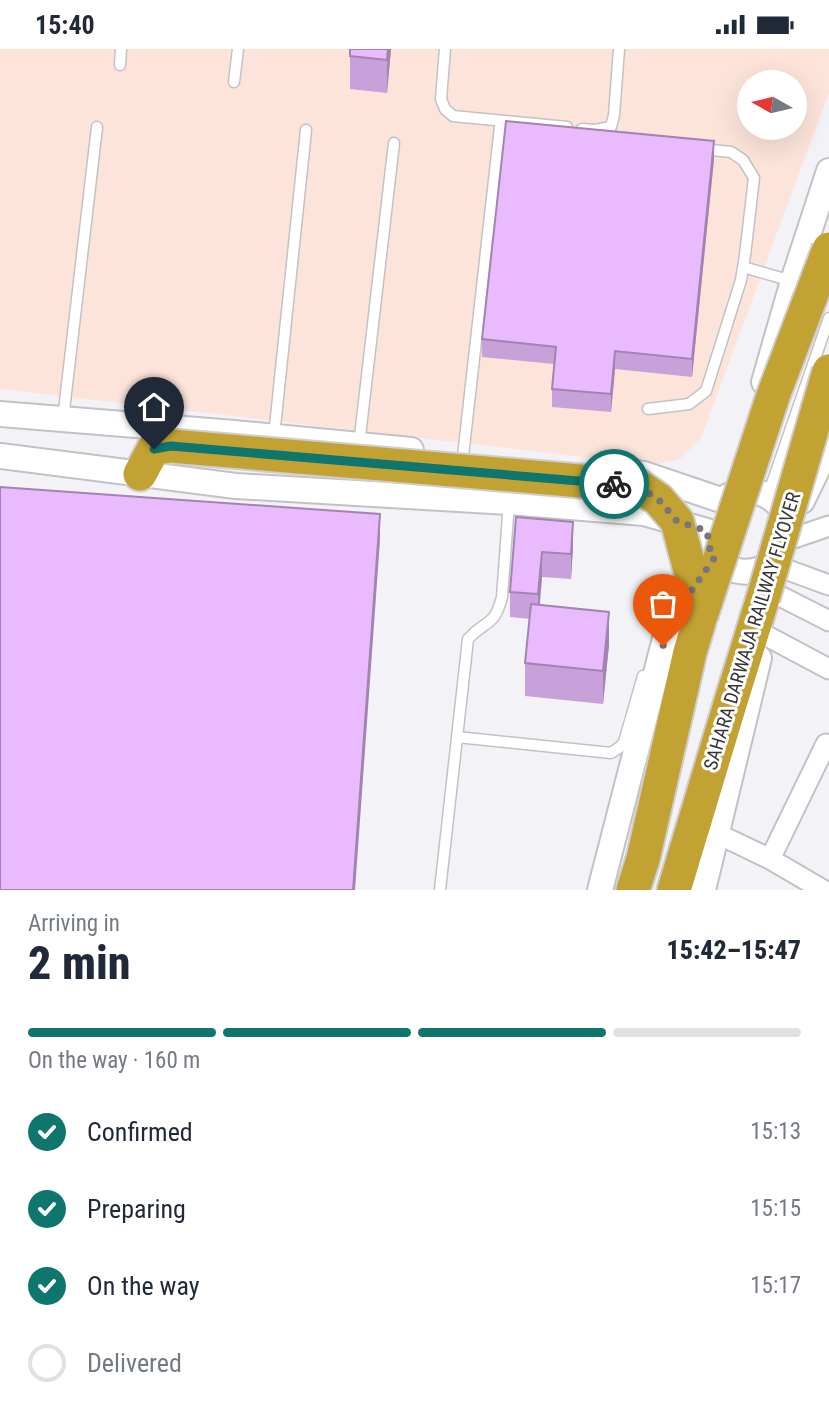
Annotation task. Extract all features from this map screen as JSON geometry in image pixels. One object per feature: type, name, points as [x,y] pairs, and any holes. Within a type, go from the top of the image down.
[{"type":"highway","points":[[674,628],[773,396],[829,249]]},
{"type":"highway","name":"SAHARA DARWAJA RAILWAY FLYOVER","points":[[674,890],[767,586],[829,371]]},
{"type":"highway","points":[[140,474],[154,449],[171,446],[639,487],[692,526],[694,585],[674,628]]},
{"type":"highway","points":[[633,890],[643,859],[690,652],[674,628]]},
{"type":"street","points":[[726,497],[829,171]]},
{"type":"street","points":[[0,414],[274,437],[644,474],[726,497]]},
{"type":"street","points":[[0,456],[236,486],[644,513],[692,526],[715,557],[726,566],[752,572],[766,568],[782,546],[829,445]]},
{"type":"street","points":[[692,526],[709,519],[713,509],[726,497],[743,490],[768,495],[782,509],[782,546],[776,594],[704,890]]},
{"type":"street","points":[[782,546],[829,526]]},
{"type":"street","points":[[782,546],[829,585]]},
{"type":"street","points":[[600,890],[674,628],[715,557]]},
{"type":"street","points":[[776,594],[829,621]]},
{"type":"street","points":[[765,635],[829,669]]},
{"type":"street","points":[[770,859],[827,744]]},
{"type":"street","points":[[718,834],[770,859],[819,888]]},
{"type":"lane","points":[[120,65],[121,49]]},
{"type":"lane","points":[[234,82],[238,49]]},
{"type":"lane","points":[[445,49],[441,99],[445,109],[453,116],[595,130],[611,127],[619,49]]},
{"type":"lane","points":[[62,419],[97,127]]},
{"type":"lane","points":[[463,456],[500,127],[609,139]]},
{"type":"lane","points":[[274,437],[306,130]]},
{"type":"lane","points":[[359,445],[394,143]]},
{"type":"lane","points":[[648,409],[689,404],[706,391],[743,267],[754,178],[743,160],[731,152],[690,148]]},
{"type":"lane","points":[[743,267],[793,281]]},
{"type":"lane","points":[[768,495],[829,318]]},
{"type":"lane","points":[[440,890],[468,639],[494,619],[499,609],[509,502]]},
{"type":"lane","points":[[457,737],[611,753],[624,742],[646,665]]},
{"type":"shaded area","points":[[0,49],[829,49],[829,93],[701,438],[680,459],[652,465],[0,389]]},
{"type":"building","points":[[350,49],[388,49],[387,60],[350,56]]},
{"type":"building","points":[[506,121],[714,141],[692,359],[615,351],[611,394],[552,389],[556,347],[482,339]]},
{"type":"building","points":[[0,487],[380,514],[353,890],[0,890]]},
{"type":"building","points":[[516,517],[573,522],[571,554],[542,552],[538,594],[510,592]]},
{"type":"building","points":[[531,604],[609,612],[603,671],[525,663]]},
{"type":"way so far","points":[[614,484],[639,487],[658,499],[677,521],[707,531],[710,549],[715,557],[669,623],[663,646]]},
{"type":"route","points":[[154,449],[171,446],[614,484]]}]
